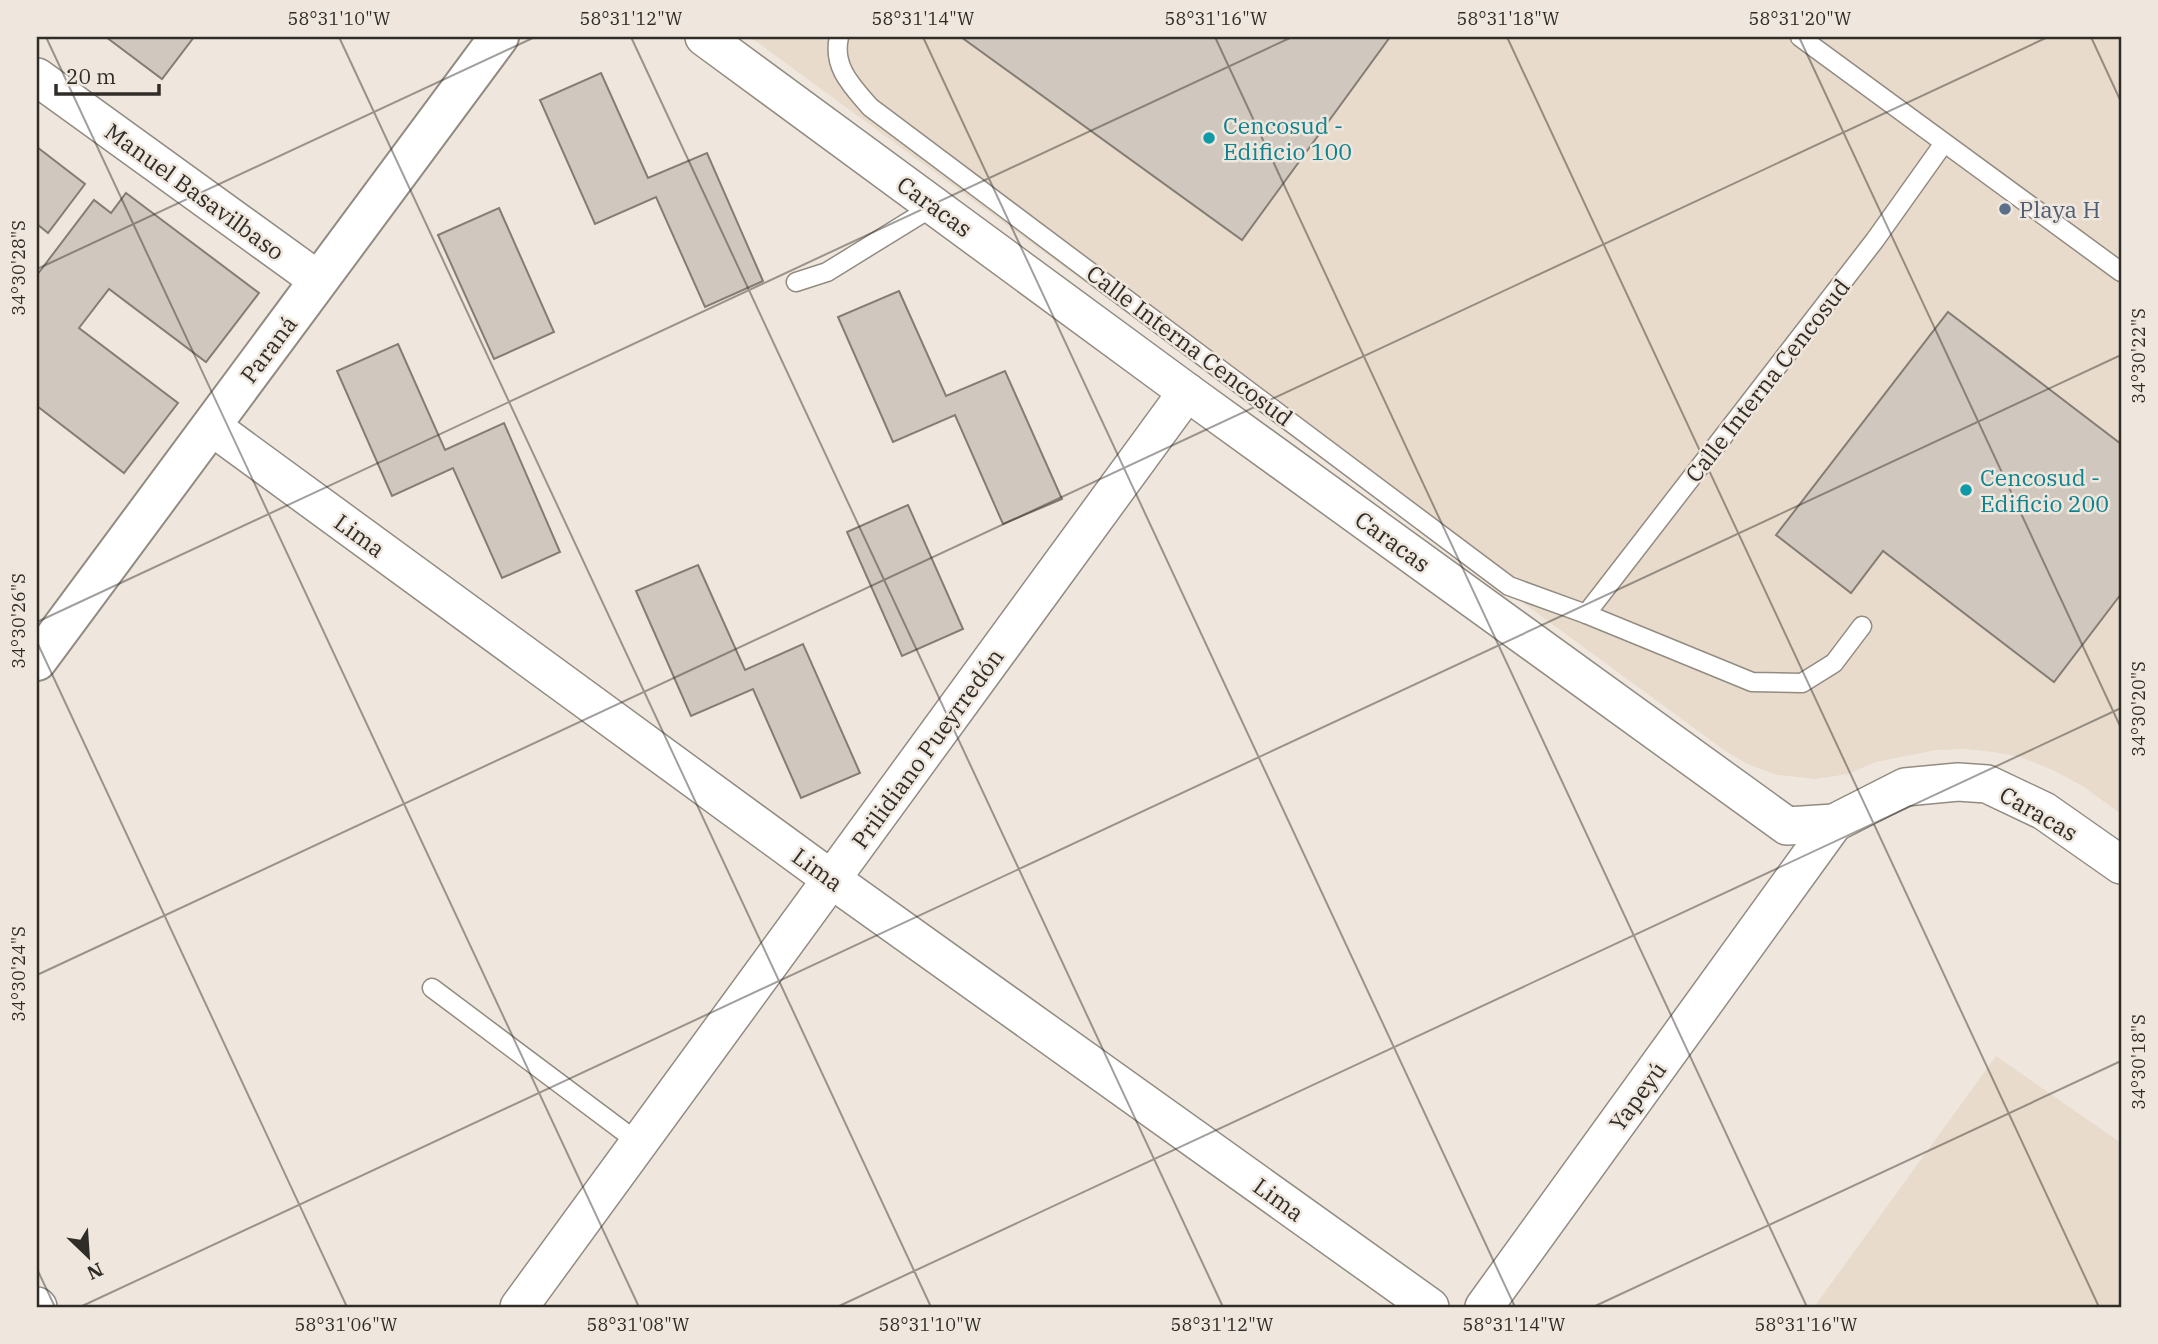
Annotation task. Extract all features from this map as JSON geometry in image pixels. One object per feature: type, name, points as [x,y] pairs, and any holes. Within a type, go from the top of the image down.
[{"type":"street","name":"Paraná","points":[[37,661],[499,37]]},
{"type":"street","name":"Caracas","points":[[705,37],[1187,392],[1787,826],[1834,823],[1905,787],[1958,782],[1987,784],[2044,811],[2121,865]]},
{"type":"street","name":"Manuel Basavilbaso","points":[[37,77],[318,281]]},
{"type":"street","name":"Prilidiano Pueyrredón","points":[[519,1307],[1187,392]]},
{"type":"street","name":"Lima","points":[[211,426],[831,879],[1430,1307]]},
{"type":"street","name":"Yapeyú","points":[[1484,1307],[1834,823]]},
{"type":"lane","name":"Calle Interna Cencosud","points":[[839,37],[836,49],[844,77],[870,107],[1510,586],[1752,682],[1801,683],[1834,663],[1862,626]]},
{"type":"lane","points":[[1800,37],[2121,272]]},
{"type":"lane","name":"Calle Interna Cencosud","points":[[1586,614],[1875,240],[1944,143]]},
{"type":"lane","points":[[796,282],[827,272],[934,206]]},
{"type":"lane","points":[[432,988],[639,1143]]},
{"type":"shaded area","points":[[750,37],[2121,37],[2121,814],[2084,787],[2053,770],[2020,757],[1993,752],[1936,750],[1876,762],[1848,774],[1816,779],[1777,775],[1747,764],[1724,750]]},
{"type":"shaded area","points":[[1996,1056],[2121,1143],[2121,1307],[1814,1307]]},
{"type":"building","points":[[106,37],[194,37],[162,79]]},
{"type":"building","name":"Cencosud - Edificio 100","points":[[961,37],[1390,37],[1242,240]]},
{"type":"building","points":[[601,73],[648,178],[707,153],[763,281],[705,307],[656,197],[595,224],[540,100]]},
{"type":"building","points":[[37,147],[85,184],[48,233],[37,224]]},
{"type":"building","points":[[126,193],[259,293],[206,362],[109,289],[79,328],[178,403],[124,473],[37,406],[37,275],[94,200],[111,213]]},
{"type":"building","points":[[499,208],[554,332],[494,359],[438,235]]},
{"type":"building","points":[[899,291],[946,396],[1005,371],[1062,499],[1003,524],[955,415],[893,442],[838,317]]},
{"type":"building","name":"Cencosud - Edificio 200","points":[[1948,312],[2121,444],[2121,594],[2054,682],[1883,551],[1851,593],[1776,535]]},
{"type":"building","points":[[398,344],[445,450],[504,423],[560,552],[502,578],[453,468],[392,496],[337,371]]},
{"type":"building","points":[[908,505],[963,629],[902,656],[847,532]]},
{"type":"building","points":[[698,565],[745,670],[803,644],[860,773],[801,798],[753,689],[691,716],[636,591]]},
{"type":"place","name":"Cencosud - Edificio 100","points":[[1209,138]]},
{"type":"place","name":"Playa H","points":[[2005,209]]},
{"type":"place","name":"Cencosud - Edificio 200","points":[[1966,490]]}]
